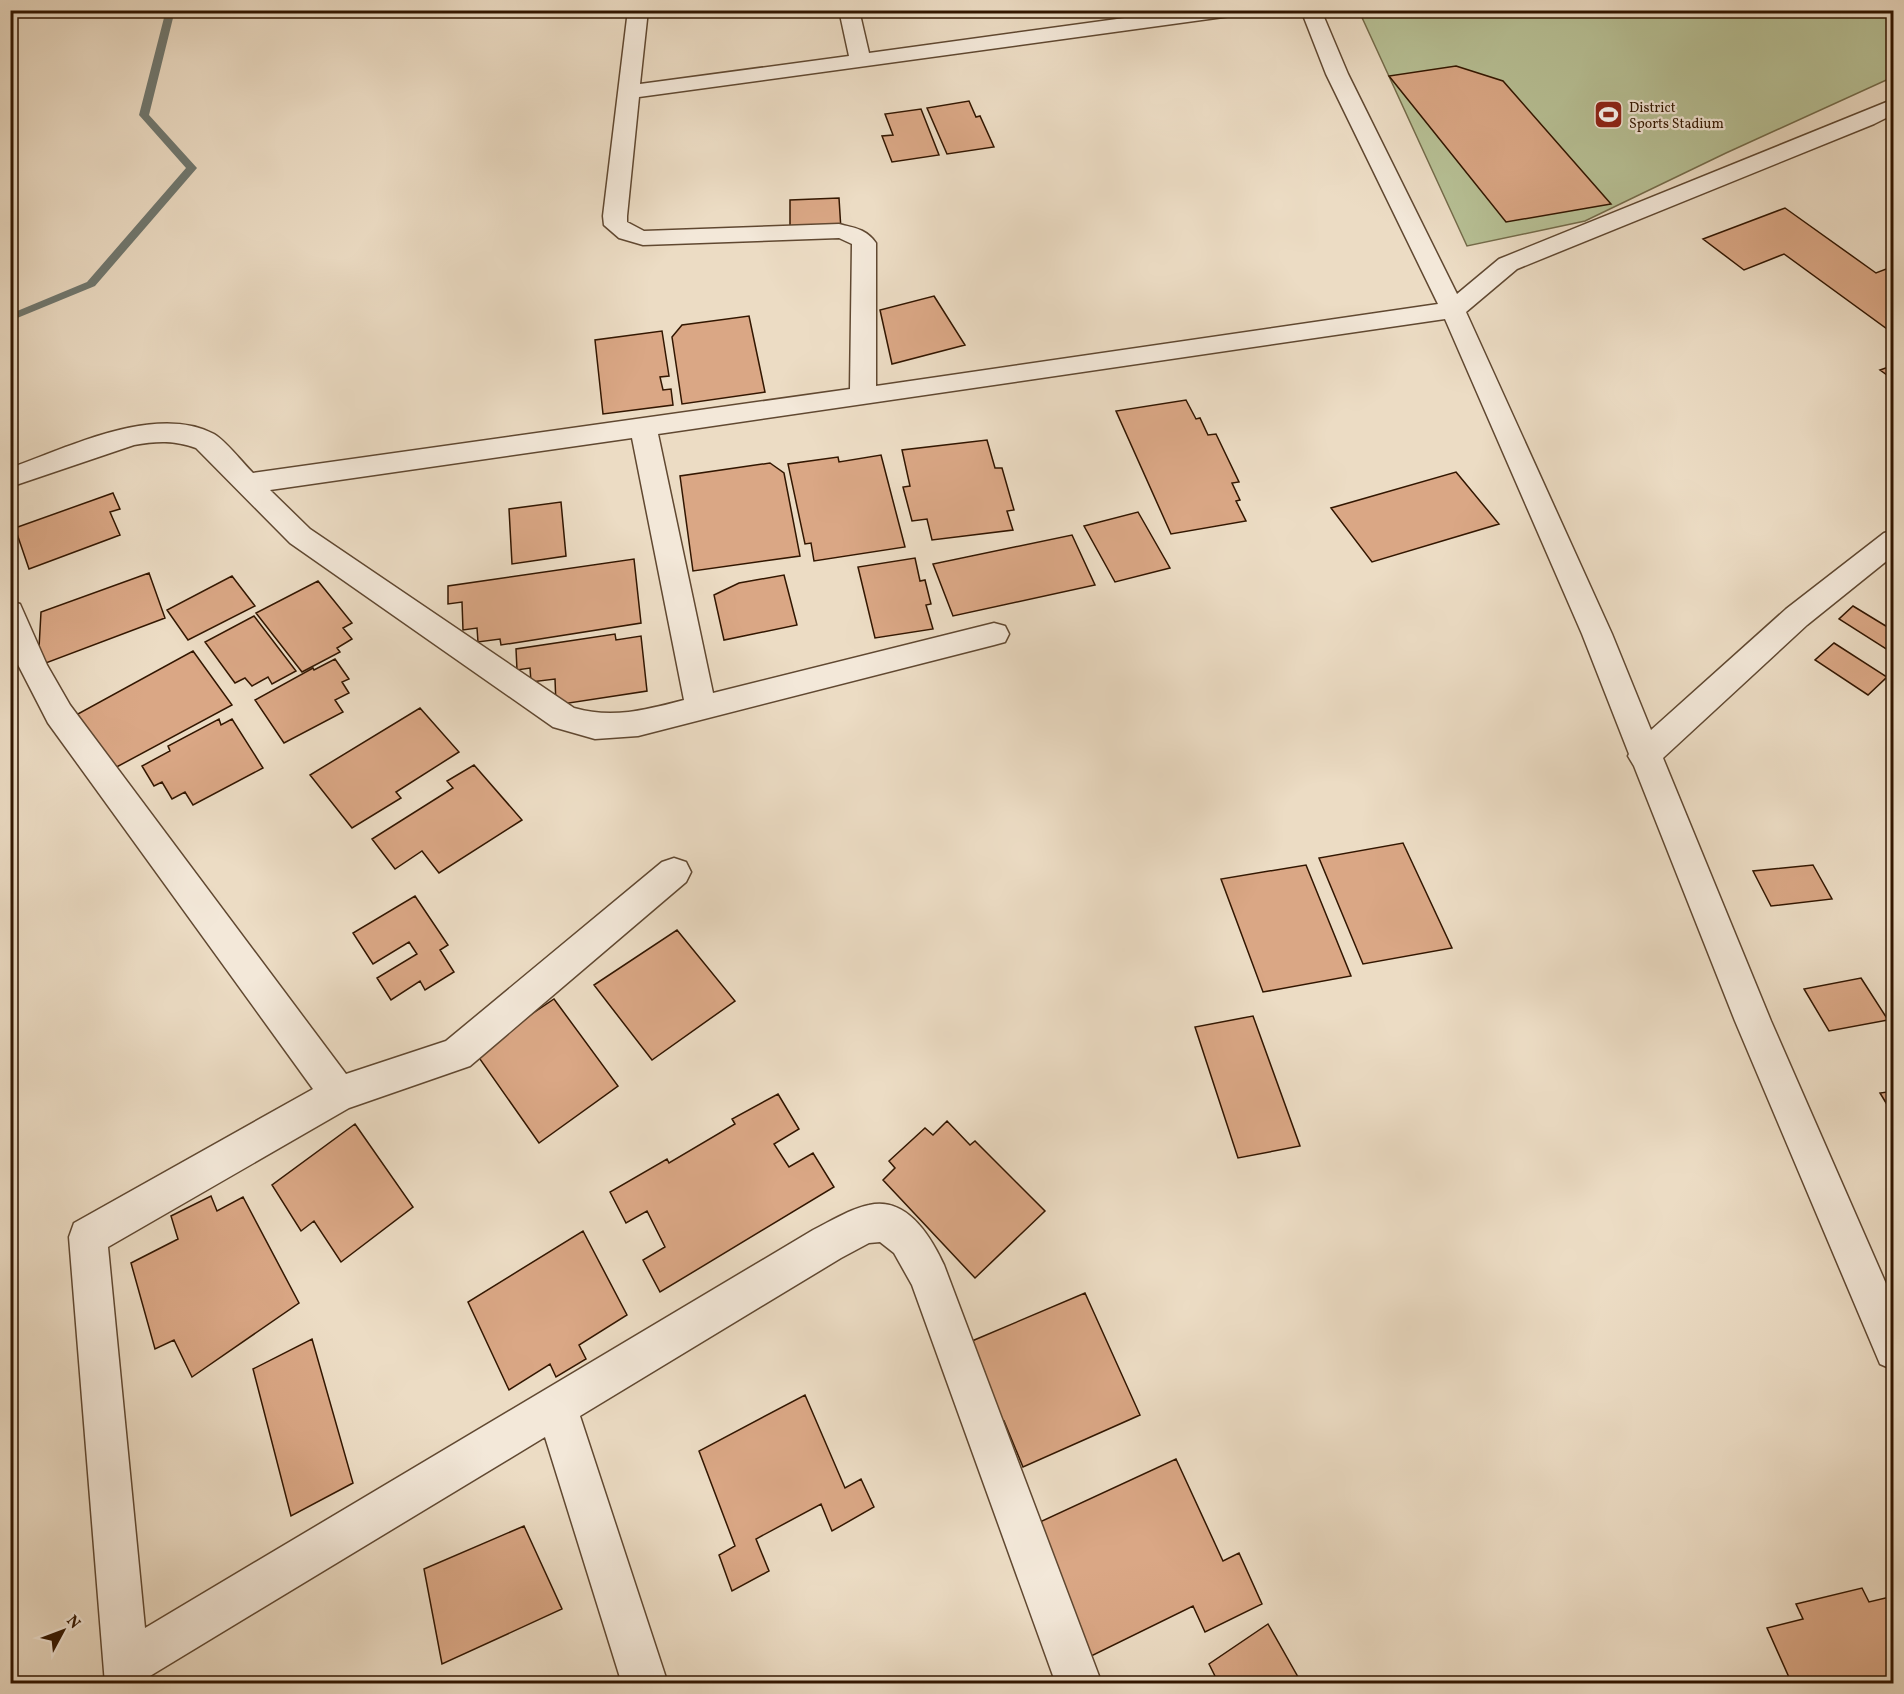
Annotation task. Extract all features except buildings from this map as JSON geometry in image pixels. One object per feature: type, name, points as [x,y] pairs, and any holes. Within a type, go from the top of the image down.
[{"type":"street","points":[[638,10],[615,216],[616,225],[627,233],[643,238],[839,231],[858,236],[864,243],[863,395]]},
{"type":"street","points":[[849,10],[861,60]]},
{"type":"street","points":[[629,92],[1231,10]]},
{"type":"street","points":[[1311,10],[1337,74],[1453,310],[1597,634],[1644,756],[1753,1021],[1893,1350]]},
{"type":"street","points":[[248,483],[1119,360],[1453,310],[1508,264],[1855,123],[1893,105]]},
{"type":"street","points":[[643,427],[701,708]]},
{"type":"street","points":[[10,478],[130,436],[154,432],[181,433],[205,441],[300,536],[564,718],[595,727],[638,724],[994,634]]},
{"type":"street","points":[[1644,756],[1795,619],[1893,540]]},
{"type":"street","points":[[10,612],[33,667],[59,714],[339,1094]]},
{"type":"street","points":[[674,872],[457,1054],[339,1094],[88,1237],[127,1674],[556,1407],[826,1244],[872,1223],[887,1224],[900,1230],[917,1250],[930,1279],[1079,1683]]},
{"type":"street","points":[[556,1407],[645,1683]]},
{"type":"green space","name":"District Sports Stadium","points":[[1359,11],[1893,11],[1893,77],[1726,153],[1585,221],[1467,246]]},
{"type":"waterway","points":[[10,318],[91,284],[192,168],[144,115],[171,10]]},
{"type":"place","name":"District Sports Stadium","points":[[1608,115]]}]
